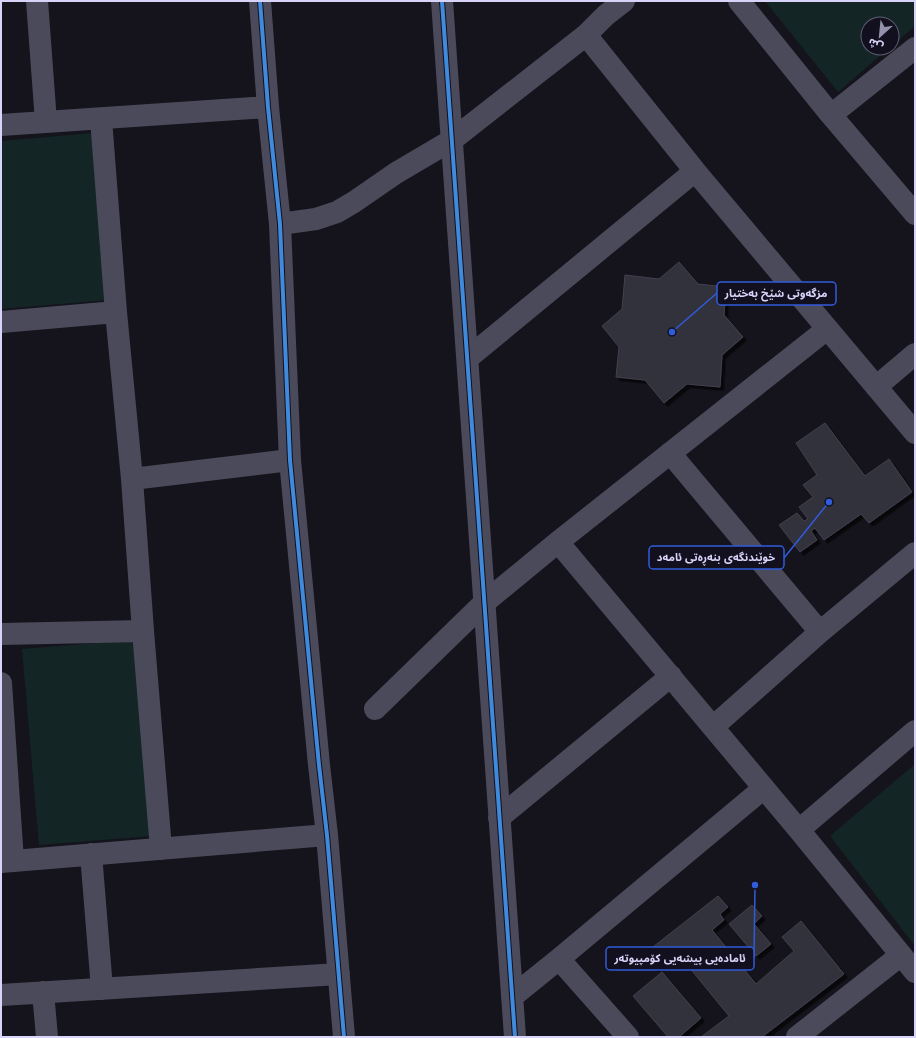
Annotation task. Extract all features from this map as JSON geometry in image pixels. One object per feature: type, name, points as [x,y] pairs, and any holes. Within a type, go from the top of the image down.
[{"type":"street","points":[[37,1],[46,122]]},
{"type":"street","points":[[260,1],[268,107],[280,224],[290,460],[318,757],[327,835],[340,974],[344,1037]]},
{"type":"street","points":[[442,1],[515,1037]]},
{"type":"street","points":[[280,224],[316,219],[336,212],[365,195],[396,173],[452,140],[586,35],[606,8],[624,1]]},
{"type":"street","points":[[740,1],[831,115],[915,214]]},
{"type":"street","points":[[586,35],[695,172],[915,433]]},
{"type":"street","points":[[831,115],[915,48]]},
{"type":"street","points":[[1,125],[268,107]]},
{"type":"street","points":[[101,119],[116,312],[132,479],[161,849]]},
{"type":"street","points":[[468,358],[695,172]]},
{"type":"street","points":[[1,322],[116,312]]},
{"type":"street","points":[[376,710],[484,604],[558,542],[827,328]]},
{"type":"street","points":[[876,387],[915,354]]},
{"type":"street","points":[[670,453],[820,632]]},
{"type":"street","points":[[132,479],[290,460]]},
{"type":"street","points":[[558,542],[799,830],[915,972]]},
{"type":"street","points":[[713,727],[820,632],[915,553]]},
{"type":"street","points":[[1,634],[143,631]]},
{"type":"street","points":[[499,818],[671,676]]},
{"type":"street","points":[[1,683],[7,861],[327,835]]},
{"type":"street","points":[[799,830],[915,731]]},
{"type":"street","points":[[512,997],[764,788]]},
{"type":"street","points":[[91,854],[102,989]]},
{"type":"street","points":[[797,1037],[901,955]]},
{"type":"street","points":[[559,959],[628,1037]]},
{"type":"street","points":[[1,995],[340,974]]},
{"type":"street","points":[[43,992],[47,1037]]},
{"type":"shaded area","points":[[765,1],[912,1],[915,4],[915,26],[900,39],[900,16],[860,16],[860,56],[880,56],[838,92]]},
{"type":"shaded area","points":[[93,133],[108,300],[1,309],[1,141]]},
{"type":"shaded area","points":[[134,640],[152,836],[39,845],[22,649]]},
{"type":"shaded area","points":[[915,764],[915,946],[830,836]]},
{"type":"building","points":[[679,262],[698,284],[726,287],[724,315],[743,337],[722,355],[720,387],[687,384],[664,403],[645,380],[616,377],[619,347],[602,326],[622,309],[625,275],[659,279]]},
{"type":"building","points":[[825,423],[865,476],[889,459],[912,492],[869,523],[861,514],[824,540],[815,528],[811,531],[817,540],[800,552],[779,525],[797,513],[804,521],[808,519],[799,507],[813,497],[803,485],[817,475],[796,443]]},
{"type":"building","points":[[718,896],[728,907],[720,914],[724,920],[712,930],[756,984],[794,951],[782,937],[801,921],[844,974],[762,1037],[701,1037],[729,1016],[680,956],[667,966],[662,961],[655,968],[644,954]]},
{"type":"building","points":[[752,905],[762,916],[754,924],[771,944],[756,956],[729,924]]},
{"type":"building","points":[[662,972],[701,1018],[679,1037],[668,1037],[633,996]]},
{"type":"cycle path","points":[[260,1],[268,107],[280,224],[290,460],[327,835],[344,1037]]},
{"type":"cycle path","points":[[442,1],[515,1037]]},
{"type":"place","name":"مزگەوتی شێخ بەختیار","points":[[672,332]]},
{"type":"place","name":"خوێندنگەی بنەڕەتی ئامەد","points":[[829,502]]},
{"type":"place","name":"ئامادەیی پیشەیی کۆمپیوتەر","points":[[755,885]]}]
